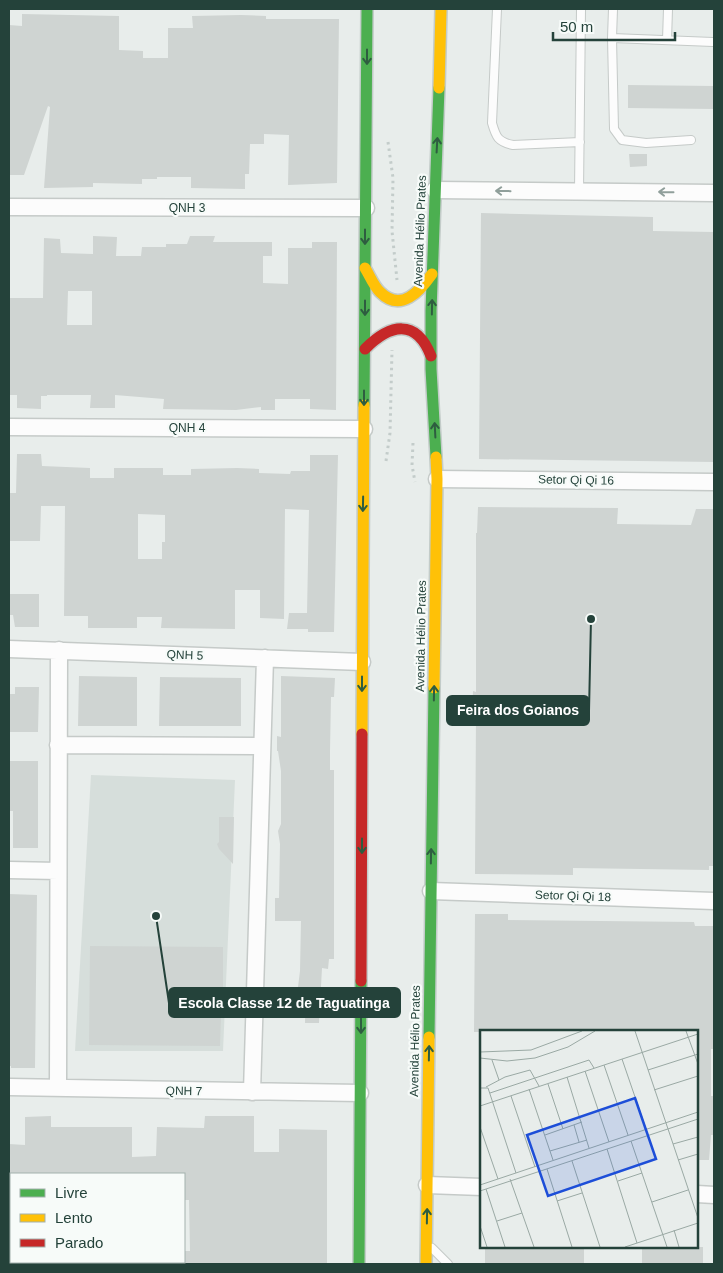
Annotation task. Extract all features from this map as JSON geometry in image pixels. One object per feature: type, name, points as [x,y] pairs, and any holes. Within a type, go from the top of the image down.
[{"type":"main road","points":[[359,1264],[367,9]]},
{"type":"main road","name":"Avenida Hélio Prates","points":[[426,1264],[437,479],[431,356],[432,274],[440,86],[440,9]]},
{"type":"main road","points":[[365,268],[382,294],[395,299],[408,299],[420,291],[432,274]]},
{"type":"main road","points":[[365,349],[391,329],[402,328],[416,333],[424,340],[431,356]]},
{"type":"street","points":[[435,190],[714,193]]},
{"type":"street","name":"QNH 3","points":[[9,207],[366,208]]},
{"type":"street","name":"QNH 4","points":[[9,427],[364,429]]},
{"type":"street","name":"Setor Qi Qi 16","points":[[437,479],[714,482]]},
{"type":"street","name":"QNH 5","points":[[9,649],[362,662]]},
{"type":"street","points":[[58,650],[58,1088]]},
{"type":"street","points":[[252,1092],[265,658]]},
{"type":"street","points":[[58,745],[262,746]]},
{"type":"street","points":[[9,870],[58,871]]},
{"type":"street","name":"Setor Qi Qi 18","points":[[431,890],[714,901]]},
{"type":"street","name":"QNH 7","points":[[9,1087],[360,1093]]},
{"type":"street","points":[[427,1185],[480,1187]]},
{"type":"street","points":[[698,1194],[714,1195]]},
{"type":"lane","points":[[498,9],[492,123],[495,135],[503,143],[514,146],[580,142]]},
{"type":"lane","points":[[579,192],[581,9]]},
{"type":"lane","points":[[613,9],[614,128],[622,140],[646,144],[691,140]]},
{"type":"lane","points":[[667,40],[668,9]]},
{"type":"lane","points":[[612,38],[713,42]]},
{"type":"lane","points":[[426,1242],[448,1264]]},
{"type":"shaded area","points":[[91,775],[235,780],[223,1051],[75,1051]]},
{"type":"building","points":[[22,14],[119,16],[119,50],[143,51],[143,58],[168,58],[168,28],[193,28],[192,16],[241,15],[266,16],[266,19],[339,19],[337,183],[288,185],[289,135],[264,134],[264,144],[250,144],[249,174],[245,174],[245,189],[191,188],[191,177],[142,179],[142,184],[93,183],[93,187],[44,188],[50,107],[48,106],[24,175],[9,175],[9,25],[22,26]]},
{"type":"building","points":[[628,85],[714,86],[714,109],[628,108]]},
{"type":"building","points":[[629,154],[647,154],[647,166],[630,167]]},
{"type":"building","points":[[481,213],[653,217],[653,231],[714,232],[714,462],[479,459]]},
{"type":"building","points":[[93,236],[117,237],[116,256],[141,256],[142,247],[166,247],[166,244],[187,244],[190,236],[215,236],[213,242],[272,242],[272,256],[263,256],[263,283],[288,284],[288,248],[312,248],[312,242],[337,242],[336,410],[310,409],[310,399],[275,399],[275,410],[261,410],[261,407],[236,410],[163,409],[164,399],[115,395],[115,408],[90,408],[91,395],[47,395],[41,396],[41,409],[17,408],[17,395],[9,395],[9,298],[43,298],[44,238],[60,239],[61,253],[93,254]],"holes":[[[68,291],[92,291],[92,325],[67,325]]]},
{"type":"building","points":[[17,454],[41,454],[42,466],[90,468],[90,478],[114,478],[114,468],[163,468],[163,475],[191,475],[191,469],[237,468],[259,469],[259,473],[290,474],[291,471],[310,471],[310,455],[338,455],[334,632],[308,632],[308,629],[287,629],[289,613],[307,613],[309,510],[285,509],[284,619],[260,618],[260,590],[235,590],[235,629],[161,628],[162,617],[137,617],[137,628],[88,628],[88,616],[64,616],[65,506],[41,506],[40,541],[9,541],[9,493],[16,493]],"holes":[[[138,514],[165,515],[165,542],[162,542],[162,559],[138,559]]]},
{"type":"building","points":[[478,507],[618,508],[617,524],[691,525],[696,509],[714,509],[714,866],[709,866],[709,870],[573,868],[573,875],[475,874],[476,716],[472,716],[473,691],[476,692],[476,533]]},
{"type":"building","points":[[9,594],[39,594],[39,627],[15,627],[13,615],[9,615]]},
{"type":"building","points":[[79,676],[137,677],[137,726],[78,726]]},
{"type":"building","points":[[281,676],[335,678],[334,697],[331,697],[330,751],[330,770],[334,770],[334,959],[329,959],[328,969],[322,968],[319,1023],[305,1023],[306,987],[298,987],[301,921],[275,921],[275,898],[279,898],[280,844],[278,831],[281,824],[281,771],[277,751],[277,736],[281,737]]},
{"type":"building","points":[[160,677],[241,678],[241,726],[159,726]]},
{"type":"building","points":[[15,687],[39,687],[38,732],[9,732],[9,694],[15,694]]},
{"type":"building","points":[[9,761],[38,761],[38,848],[13,848],[13,811],[9,811]]},
{"type":"building","points":[[219,817],[234,817],[233,864],[219,849],[217,844],[219,842]]},
{"type":"building","points":[[9,894],[37,895],[35,1068],[11,1068],[9,1066]]},
{"type":"building","points":[[475,914],[508,914],[508,920],[694,922],[695,926],[714,926],[714,1049],[711,1049],[711,1096],[714,1096],[714,1135],[711,1135],[709,1160],[698,1160],[698,1030],[480,1030],[480,1032],[474,1032]]},
{"type":"building","points":[[90,946],[223,947],[223,1016],[221,1016],[220,1046],[89,1045]]},
{"type":"building","points":[[51,1116],[51,1127],[132,1127],[132,1157],[156,1156],[157,1127],[204,1128],[205,1116],[254,1116],[254,1152],[279,1152],[279,1129],[327,1130],[327,1264],[184,1264],[185,1251],[190,1251],[189,1200],[185,1200],[185,1173],[9,1174],[9,1144],[25,1145],[25,1117]]},
{"type":"building","points":[[703,1247],[703,1264],[642,1264],[642,1248]]},
{"type":"building","points":[[485,1248],[584,1248],[584,1264],[485,1264]]},
{"type":"traffic: fast","points":[[364,405],[367,9]]},
{"type":"traffic: fast","points":[[436,457],[431,369],[431,311],[439,88]]},
{"type":"traffic: fast","points":[[429,1037],[434,688]]},
{"type":"traffic: fast","points":[[359,1264],[361,981]]},
{"type":"traffic: slow","points":[[439,88],[441,9]]},
{"type":"traffic: slow","points":[[365,268],[380,292],[388,298],[395,300],[403,300],[416,293],[432,274]]},
{"type":"traffic: slow","points":[[362,734],[364,405]]},
{"type":"traffic: slow","points":[[434,688],[436,457]]},
{"type":"traffic: slow","points":[[426,1264],[429,1037]]},
{"type":"traffic: jam","points":[[365,349],[384,334],[402,329],[410,330],[418,335],[431,356]]},
{"type":"traffic: jam","points":[[361,981],[362,734]]},
{"type":"place","name":"Feira dos Goianos","points":[[591,619]]},
{"type":"place","name":"Escola Classe 12 de Taguatinga","points":[[156,916]]}]
